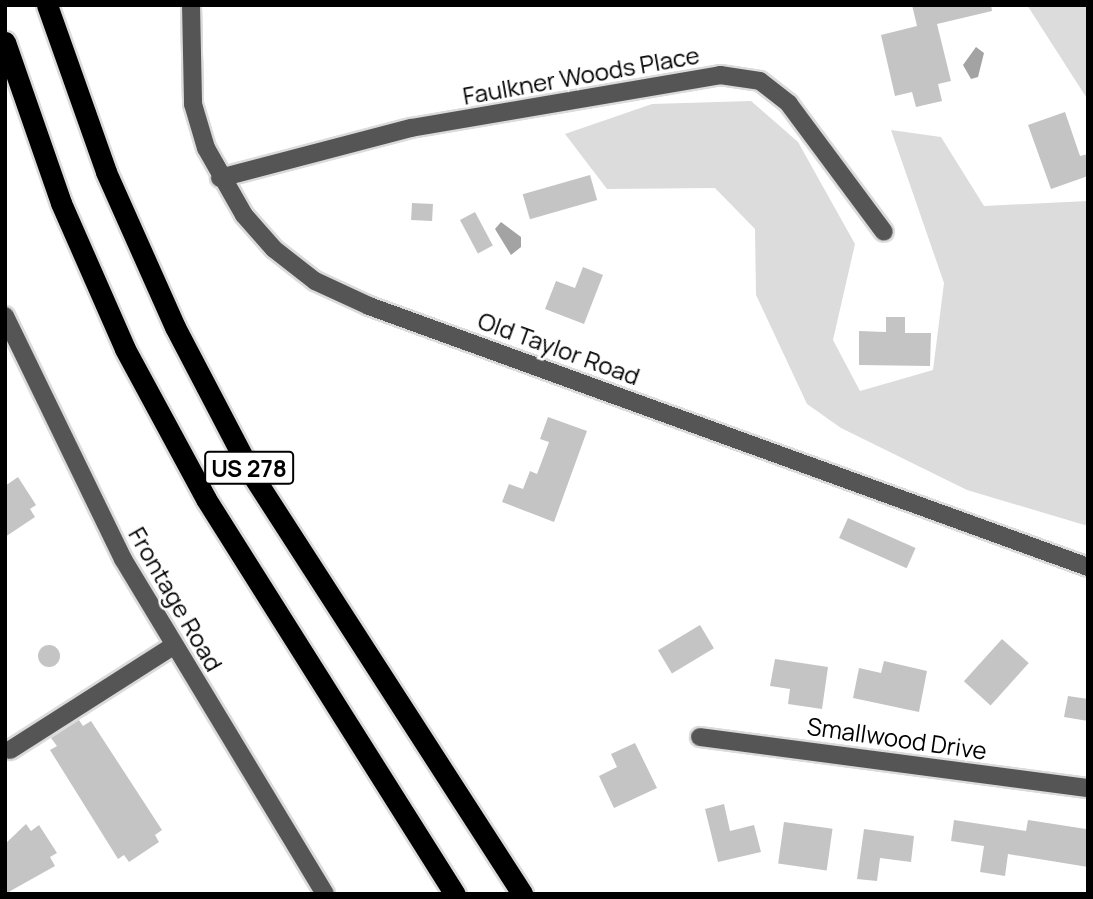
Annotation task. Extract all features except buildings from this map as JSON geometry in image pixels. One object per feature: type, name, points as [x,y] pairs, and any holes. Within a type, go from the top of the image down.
[{"type":"highway","name":"US 278","points":[[50,5],[56,34],[106,172],[175,327],[253,476],[522,894]]},
{"type":"highway","name":"US 278","points":[[5,42],[61,203],[125,349],[213,511],[455,894]]},
{"type":"street","name":"Old Taylor Road","points":[[191,5],[193,104],[220,178],[274,249],[315,281],[369,306],[1088,567]]},
{"type":"street","name":"Faulkner Woods Place","points":[[220,178],[411,128],[720,75],[760,81],[789,104],[884,232]]},
{"type":"street","name":"Frontage Road","points":[[5,316],[50,417],[173,646],[325,894]]},
{"type":"street","points":[[10,750],[173,646]]},
{"type":"street","name":"Smallwood Drive","points":[[700,737],[1088,788]]},
{"type":"shaded area","points":[[1027,5],[1088,5],[1088,100]]},
{"type":"shaded area","points":[[976,47],[984,53],[978,77],[971,79],[963,65]]},
{"type":"shaded area","points":[[751,101],[798,142],[855,244],[833,340],[860,391],[933,370],[944,283],[891,130],[941,137],[984,206],[1088,201],[1088,526],[967,490],[841,428],[807,404],[756,295],[755,229],[715,188],[607,189],[565,134],[652,104]]},
{"type":"shaded area","points":[[501,222],[521,237],[521,247],[511,255],[495,229]]}]
